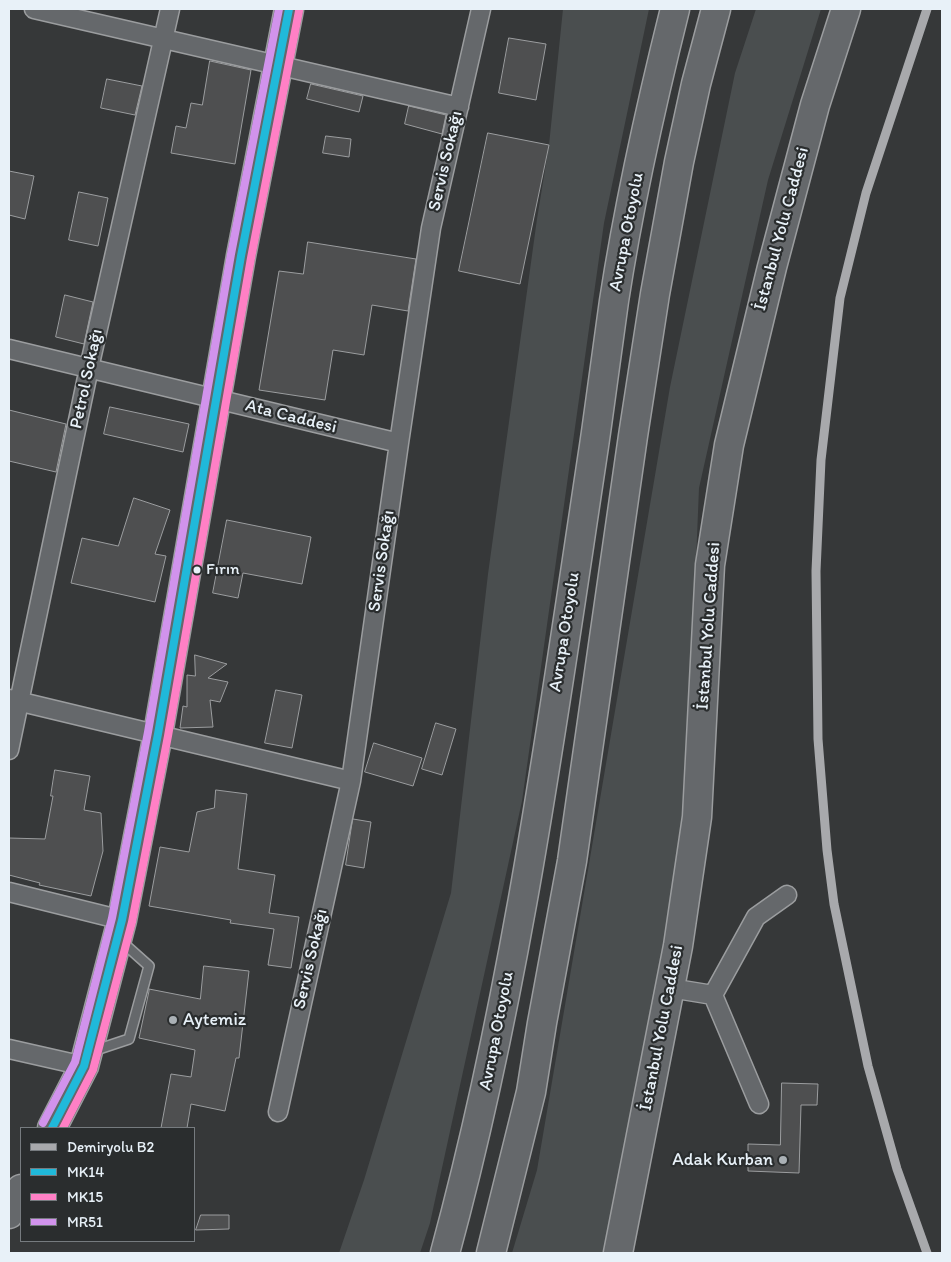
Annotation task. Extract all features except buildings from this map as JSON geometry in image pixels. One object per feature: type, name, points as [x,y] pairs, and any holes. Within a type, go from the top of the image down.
[{"type":"main road","points":[[52,1127],[86,1059],[119,929],[158,734],[242,247],[288,9]]},
{"type":"main road","name":"Avrupa Otoyolu","points":[[445,1253],[487,1084],[507,988],[538,810],[614,299],[660,69],[675,9]]},
{"type":"main road","points":[[491,1253],[531,1092],[572,860],[633,436],[657,284],[679,162],[696,84],[716,9]]},
{"type":"main road","name":"İstanbul Yolu Caddesi","points":[[618,1253],[678,946],[696,817],[710,565],[729,445],[772,267],[810,124],[846,9]]},
{"type":"main road","points":[[9,1194],[20,1177]]},
{"type":"main road","points":[[9,1214],[20,1191]]},
{"type":"street","points":[[34,9],[459,108]]},
{"type":"street","name":"Petrol Sokağı","points":[[9,750],[14,701],[170,9]]},
{"type":"street","name":"Servis Sokağı","points":[[278,1112],[351,781],[431,228],[481,9]]},
{"type":"street","name":"Ata Caddesi","points":[[9,349],[399,442]]},
{"type":"street","points":[[14,701],[351,781]]},
{"type":"street","points":[[9,892],[119,929]]},
{"type":"street","points":[[713,995],[756,917],[787,895]]},
{"type":"street","points":[[670,988],[713,995]]},
{"type":"street","points":[[713,995],[759,1104]]},
{"type":"street","points":[[9,1049],[86,1059]]},
{"type":"lane","points":[[86,1059],[129,1040],[149,966],[119,929]]},
{"type":"shaded area","points":[[563,9],[649,9],[604,223],[522,801],[430,1223],[420,1253],[339,1253],[364,1180],[451,893],[488,574],[549,145]]},
{"type":"shaded area","points":[[756,9],[821,9],[768,180],[699,488],[686,806],[654,1016],[604,1253],[512,1253],[537,1170],[670,387],[735,73]]},
{"type":"rail line","name":"B2","points":[[927,9],[866,193],[840,298],[821,460],[816,571],[818,739],[827,850],[834,904],[868,1066],[897,1169],[927,1253]]},
{"type":"transit line","name":"MR51","points":[[43,1123],[75,1062],[112,918],[148,732],[231,254],[279,9]]},
{"type":"transit line","name":"MK14","points":[[53,1127],[84,1066],[122,920],[158,734],[241,256],[289,9]]},
{"type":"transit line","name":"MK15","points":[[64,1127],[93,1070],[132,922],[168,736],[251,258],[299,11]]},
{"type":"place","name":"Fırın","points":[[197,570]]},
{"type":"place","name":"Aytemiz","points":[[173,1020]]},
{"type":"place","name":"Adak Kurban","points":[[783,1160]]}]
